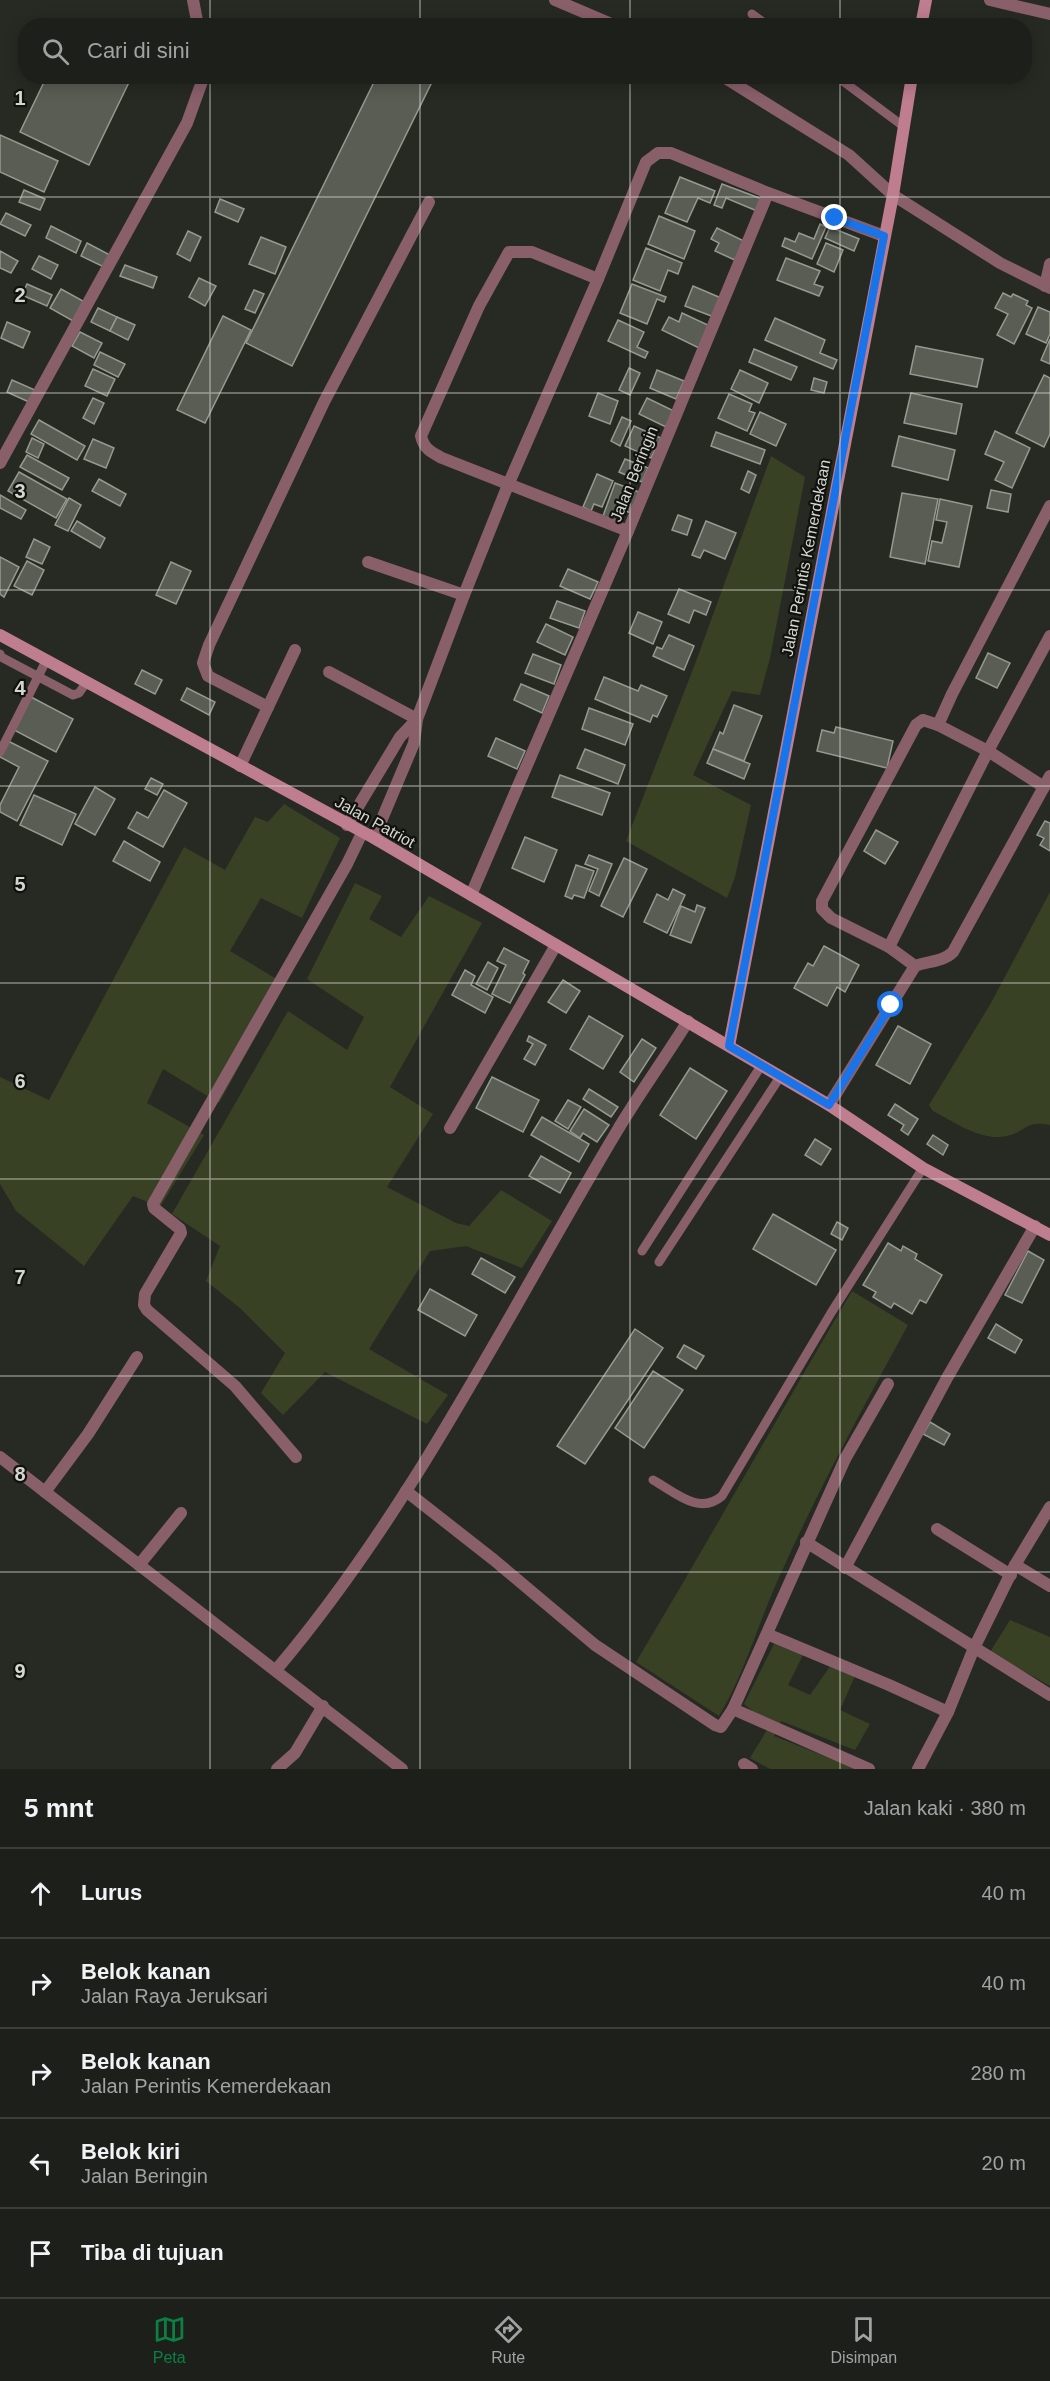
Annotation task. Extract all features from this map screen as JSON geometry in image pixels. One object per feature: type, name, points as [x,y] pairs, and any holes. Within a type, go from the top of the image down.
[{"type":"street","points":[[193,0],[196,18]]},
{"type":"street","points":[[923,18],[926,0]]},
{"type":"street","points":[[990,0],[1050,14]]},
{"type":"street","points":[[560,1],[598,18]]},
{"type":"street","points":[[0,463],[187,123],[201,84]]},
{"type":"street","points":[[735,84],[849,155],[893,195],[1000,263],[1048,287],[1050,264]]},
{"type":"street","name":"Jalan Perintis Kemerdekaan","points":[[729,1046],[893,195],[911,84]]},
{"type":"street","points":[[377,831],[414,743],[417,719],[508,485],[598,279],[646,162],[658,153],[671,153],[768,193],[884,236]]},
{"type":"street","name":"Jalan Beringin","points":[[474,888],[628,531],[768,193]]},
{"type":"street","points":[[268,707],[208,676],[203,663],[209,645],[324,402],[429,202]]},
{"type":"street","points":[[598,279],[532,252],[509,252],[479,306],[423,430],[423,445],[442,458],[628,531]]},
{"type":"street","points":[[939,725],[952,693],[1050,506]]},
{"type":"street","points":[[368,562],[464,595]]},
{"type":"street","points":[[889,947],[988,751],[1050,636]]},
{"type":"street","name":"Jalan Patriot","points":[[4,637],[86,682],[353,817],[362,833],[377,831],[474,888],[556,945],[829,1105],[923,1168],[1050,1235]]},
{"type":"street","points":[[242,761],[295,650]]},
{"type":"street","points":[[329,672],[417,719]]},
{"type":"street","points":[[353,817],[400,737],[417,719]]},
{"type":"street","points":[[915,966],[889,947],[831,918],[822,909],[822,901],[916,725],[923,720],[939,725],[988,751],[1044,787]]},
{"type":"street","points":[[829,1105],[915,966],[940,961],[953,952],[1050,776]]},
{"type":"street","points":[[296,1457],[236,1386],[147,1310],[143,1300],[181,1233],[180,1229],[154,1208],[155,1197],[347,864],[362,833]]},
{"type":"street","points":[[450,1128],[556,945]]},
{"type":"street","points":[[276,1670],[304,1637],[355,1568],[406,1491],[478,1373],[618,1130],[688,1021]]},
{"type":"street","points":[[845,1568],[947,1378],[1035,1227]]},
{"type":"street","points":[[45,1492],[88,1434],[137,1356]]},
{"type":"street","points":[[406,1491],[494,1560],[604,1652],[715,1725],[722,1726],[733,1709],[845,1459],[888,1384]]},
{"type":"street","points":[[0,1457],[402,1769]]},
{"type":"street","points":[[918,1769],[948,1712],[974,1648],[1013,1570],[1050,1507]]},
{"type":"street","points":[[139,1565],[181,1513]]},
{"type":"street","points":[[937,1529],[1013,1570],[1050,1586]]},
{"type":"street","points":[[806,1542],[1050,1695]]},
{"type":"street","points":[[767,1634],[948,1712]]},
{"type":"street","points":[[276,1769],[295,1753],[322,1707]]},
{"type":"street","points":[[733,1709],[869,1769]]},
{"type":"lane","points":[[752,14],[757,18]]},
{"type":"lane","points":[[848,84],[903,126]]},
{"type":"lane","points":[[4,637],[1,657],[37,678],[73,695],[80,693],[86,682]]},
{"type":"lane","points":[[0,752],[46,661]]},
{"type":"lane","points":[[642,1251],[761,1066]]},
{"type":"lane","points":[[659,1262],[780,1077]]},
{"type":"lane","points":[[653,1480],[688,1500],[703,1505],[713,1504],[722,1496],[831,1313],[923,1168]]},
{"type":"green space","points":[[771,456],[805,477],[770,658],[760,695],[732,691],[693,775],[751,805],[735,877],[727,898],[626,841],[695,664]]},
{"type":"green space","points":[[284,804],[340,838],[302,918],[261,898],[230,951],[285,984],[219,1103],[163,1069],[147,1103],[204,1135],[160,1207],[133,1196],[84,1266],[16,1211],[0,1184],[0,1077],[49,1100],[184,847],[225,870],[255,817],[268,822]]},
{"type":"green space","points":[[355,883],[382,896],[369,919],[401,937],[429,896],[482,923],[390,1087],[433,1114],[387,1187],[456,1223],[469,1226],[501,1190],[552,1221],[522,1268],[466,1246],[430,1251],[369,1349],[448,1395],[427,1424],[325,1372],[283,1415],[261,1393],[285,1353],[241,1309],[206,1281],[220,1246],[172,1214],[288,1011],[347,1050],[364,1017],[307,979]]},
{"type":"green space","points":[[1050,892],[1050,1125],[1030,1125],[1007,1136],[978,1134],[933,1111],[929,1105],[991,1003]]},
{"type":"green space","points":[[852,1291],[908,1325],[842,1448],[796,1541],[773,1591],[745,1663],[719,1716],[636,1662]]},
{"type":"green space","points":[[1010,1620],[1050,1637],[1050,1686],[990,1652]]},
{"type":"green space","points":[[775,1642],[803,1655],[788,1685],[810,1695],[831,1665],[855,1676],[840,1710],[870,1724],[855,1750],[781,1721],[774,1736],[857,1769],[770,1769],[750,1758],[770,1725],[744,1704]]},
{"type":"building","points":[[43,84],[128,84],[89,165],[20,132]]},
{"type":"building","points":[[373,84],[431,84],[292,366],[246,343]]},
{"type":"building","points":[[0,135],[58,161],[44,192],[0,172]]},
{"type":"building","points":[[680,177],[715,191],[710,203],[698,198],[687,222],[665,213]]},
{"type":"building","points":[[722,184],[762,199],[757,211],[726,198],[722,208],[714,205]]},
{"type":"building","points":[[24,190],[45,199],[40,210],[19,202]]},
{"type":"building","points":[[220,199],[244,209],[238,222],[215,212]]},
{"type":"building","points":[[6,213],[31,225],[25,236],[0,224]]},
{"type":"building","points":[[659,216],[695,231],[684,259],[648,244]]},
{"type":"building","points":[[820,224],[826,227],[812,259],[782,246],[785,238],[795,242],[799,233],[814,239]]},
{"type":"building","points":[[51,226],[81,241],[76,253],[46,238]]},
{"type":"building","points":[[830,227],[859,239],[854,251],[825,238]]},
{"type":"building","points":[[717,228],[746,242],[737,261],[715,251],[719,243],[711,239]]},
{"type":"building","points":[[188,231],[201,237],[190,261],[177,254]]},
{"type":"building","points":[[261,237],[286,247],[275,274],[249,264]]},
{"type":"building","points":[[87,243],[110,255],[104,267],[81,256]]},
{"type":"building","points":[[826,243],[843,250],[834,272],[817,264]]},
{"type":"building","points":[[646,248],[682,263],[678,274],[668,270],[660,291],[633,280]]},
{"type":"building","points":[[0,251],[18,261],[11,273],[0,268]]},
{"type":"building","points":[[39,256],[58,265],[51,279],[32,269]]},
{"type":"building","points":[[786,258],[820,271],[814,284],[823,287],[819,296],[777,280]]},
{"type":"building","points":[[125,265],[157,277],[153,288],[120,276]]},
{"type":"building","points":[[199,278],[216,286],[205,306],[189,297]]},
{"type":"building","points":[[27,284],[52,295],[47,306],[22,295]]},
{"type":"building","points":[[632,284],[666,297],[664,302],[657,299],[647,324],[620,313]]},
{"type":"building","points":[[693,286],[721,298],[714,317],[685,306]]},
{"type":"building","points":[[61,289],[83,301],[73,321],[50,308]]},
{"type":"building","points":[[254,290],[264,294],[255,313],[245,309]]},
{"type":"building","points":[[1003,293],[1011,297],[1013,294],[1028,301],[1026,305],[1032,308],[1014,344],[997,335],[1008,314],[995,308]]},
{"type":"building","points":[[1038,307],[1050,312],[1050,334],[1046,343],[1026,334]]},
{"type":"building","points":[[98,308],[117,317],[110,331],[91,322]]},
{"type":"building","points":[[682,313],[710,326],[699,348],[662,330],[669,317],[679,322]]},
{"type":"building","points":[[223,316],[251,330],[205,423],[177,410]]},
{"type":"building","points":[[117,317],[135,325],[128,340],[110,331]]},
{"type":"building","points":[[775,318],[825,340],[820,353],[837,360],[833,369],[765,340]]},
{"type":"building","points":[[618,320],[644,332],[637,347],[648,352],[645,358],[608,341]]},
{"type":"building","points":[[7,322],[30,332],[23,348],[1,338]]},
{"type":"building","points":[[80,332],[102,343],[94,358],[72,346]]},
{"type":"building","points":[[1050,339],[1050,364],[1041,360]]},
{"type":"building","points":[[916,346],[983,359],[977,387],[910,374]]},
{"type":"building","points":[[754,349],[797,367],[791,380],[749,362]]},
{"type":"building","points":[[100,352],[125,364],[118,377],[94,365]]},
{"type":"building","points":[[629,368],[640,373],[630,395],[619,390]]},
{"type":"building","points":[[93,369],[115,379],[107,396],[85,386]]},
{"type":"building","points":[[657,370],[684,381],[676,399],[650,388]]},
{"type":"building","points":[[740,370],[768,383],[759,403],[731,389]]},
{"type":"building","points":[[1044,375],[1050,378],[1050,434],[1044,447],[1016,433]]},
{"type":"building","points":[[814,378],[827,382],[824,393],[811,390]]},
{"type":"building","points":[[12,380],[35,390],[29,402],[7,392]]},
{"type":"building","points":[[598,393],[618,401],[610,424],[589,416]]},
{"type":"building","points":[[911,393],[962,404],[956,434],[904,423]]},
{"type":"building","points":[[729,394],[752,404],[749,411],[755,413],[747,431],[718,418]]},
{"type":"building","points":[[93,398],[104,403],[94,424],[83,418]]},
{"type":"building","points":[[647,398],[674,411],[666,427],[639,414]]},
{"type":"building","points":[[760,412],[786,424],[776,446],[750,434]]},
{"type":"building","points":[[622,417],[631,421],[620,446],[611,441]]},
{"type":"building","points":[[39,420],[85,446],[77,460],[31,434]]},
{"type":"building","points":[[634,426],[661,438],[651,458],[625,446]]},
{"type":"building","points":[[995,431],[1030,448],[1012,488],[995,480],[1004,462],[985,454]]},
{"type":"building","points":[[716,432],[765,450],[760,464],[711,446]]},
{"type":"building","points":[[899,436],[955,450],[948,480],[892,466]]},
{"type":"building","points":[[32,438],[44,444],[38,458],[26,452]]},
{"type":"building","points":[[93,439],[114,448],[106,468],[84,459]]},
{"type":"building","points":[[27,455],[69,478],[62,490],[20,467]]},
{"type":"building","points":[[625,459],[648,468],[642,482],[619,472]]},
{"type":"building","points":[[748,471],[756,475],[749,493],[741,489]]},
{"type":"building","points":[[19,472],[67,499],[56,518],[8,491]]},
{"type":"building","points":[[597,474],[613,481],[602,507],[594,504],[591,511],[583,507]]},
{"type":"building","points":[[99,479],[126,494],[120,506],[92,491]]},
{"type":"building","points":[[615,483],[639,492],[631,513],[623,510],[619,522],[603,516]]},
{"type":"building","points":[[991,490],[1011,494],[1008,512],[987,508]]},
{"type":"building","points":[[902,493],[938,499],[925,564],[890,557]]},
{"type":"building","points":[[0,495],[26,510],[21,519],[0,508]]},
{"type":"building","points":[[69,498],[81,505],[68,531],[55,525]]},
{"type":"building","points":[[940,499],[972,506],[959,567],[928,561],[932,541],[942,543],[947,522],[936,520]]},
{"type":"building","points":[[678,515],[692,520],[687,535],[672,530]]},
{"type":"building","points":[[77,521],[105,538],[100,548],[71,531]]},
{"type":"building","points":[[706,521],[736,533],[725,559],[704,550],[700,558],[692,555]]},
{"type":"building","points":[[34,539],[50,547],[42,564],[26,557]]},
{"type":"building","points":[[0,557],[19,567],[4,597],[0,594]]},
{"type":"building","points":[[27,561],[44,570],[32,595],[14,586]]},
{"type":"building","points":[[171,562],[191,571],[176,604],[156,595]]},
{"type":"building","points":[[568,569],[598,582],[590,599],[560,586]]},
{"type":"building","points":[[679,589],[711,602],[706,615],[694,610],[689,623],[668,614]]},
{"type":"building","points":[[557,601],[585,611],[579,628],[550,618]]},
{"type":"building","points":[[638,612],[662,622],[653,644],[629,633]]},
{"type":"building","points":[[546,624],[573,637],[565,655],[537,642]]},
{"type":"building","points":[[669,635],[694,646],[684,670],[653,656],[657,647],[662,649]]},
{"type":"building","points":[[988,653],[1010,663],[997,688],[976,678]]},
{"type":"building","points":[[533,654],[561,665],[554,684],[525,673]]},
{"type":"building","points":[[142,670],[162,680],[155,694],[135,684]]},
{"type":"building","points":[[604,677],[638,691],[641,685],[667,696],[657,717],[653,715],[650,722],[595,699]]},
{"type":"building","points":[[521,684],[549,696],[542,713],[514,700]]},
{"type":"building","points":[[187,688],[215,702],[209,715],[181,700]]},
{"type":"building","points":[[31,697],[73,719],[56,752],[14,730]]},
{"type":"building","points":[[734,705],[762,716],[744,761],[713,749],[720,732],[723,734]]},
{"type":"building","points":[[589,708],[633,724],[625,745],[582,729]]},
{"type":"building","points":[[836,727],[893,741],[887,768],[817,751],[822,730],[834,733]]},
{"type":"building","points":[[496,738],[525,751],[517,769],[488,756]]},
{"type":"building","points":[[8,741],[48,761],[17,821],[0,812],[0,805],[19,767],[0,757]]},
{"type":"building","points":[[585,749],[625,765],[618,784],[577,768]]},
{"type":"building","points":[[713,749],[750,764],[744,779],[707,763]]},
{"type":"building","points":[[560,775],[610,793],[602,815],[552,797]]},
{"type":"building","points":[[151,778],[163,784],[157,795],[145,789]]},
{"type":"building","points":[[95,787],[115,799],[95,835],[75,824]]},
{"type":"building","points":[[164,790],[187,803],[163,847],[128,828],[137,812],[148,818]]},
{"type":"building","points":[[34,795],[76,814],[62,845],[20,825]]},
{"type":"building","points":[[1045,821],[1050,823],[1050,851],[1040,845],[1044,838],[1037,835]]},
{"type":"building","points":[[876,830],[898,842],[885,864],[864,851]]},
{"type":"building","points":[[525,837],[557,850],[544,882],[512,868]]},
{"type":"building","points":[[124,841],[160,862],[150,881],[113,861]]},
{"type":"building","points":[[589,855],[612,864],[599,896],[589,891],[598,869],[585,864]]},
{"type":"building","points":[[624,858],[647,869],[623,917],[601,906]]},
{"type":"building","points":[[576,865],[594,871],[584,898],[574,895],[572,899],[565,896]]},
{"type":"building","points":[[673,889],[685,895],[667,933],[644,922],[657,894],[668,900]]},
{"type":"building","points":[[697,905],[705,908],[691,943],[670,935],[681,906],[695,912]]},
{"type":"building","points":[[824,946],[859,965],[845,992],[837,987],[827,1006],[794,988],[808,963],[813,966]]},
{"type":"building","points":[[504,948],[529,961],[523,973],[525,975],[510,1003],[492,994],[506,965],[497,961]]},
{"type":"building","points":[[488,962],[498,968],[487,990],[476,984]]},
{"type":"building","points":[[465,970],[475,976],[471,985],[493,997],[485,1013],[452,995]]},
{"type":"building","points":[[563,980],[580,991],[566,1013],[548,1002]]},
{"type":"building","points":[[589,1016],[623,1036],[603,1069],[570,1049]]},
{"type":"building","points":[[898,1026],[931,1044],[910,1084],[876,1065]]},
{"type":"building","points":[[529,1036],[546,1045],[535,1065],[524,1059],[533,1044],[527,1041]]},
{"type":"building","points":[[642,1039],[656,1048],[634,1082],[620,1072]]},
{"type":"building","points":[[690,1068],[727,1091],[696,1139],[660,1115]]},
{"type":"building","points":[[492,1077],[539,1100],[523,1132],[476,1108]]},
{"type":"building","points":[[589,1089],[618,1107],[611,1117],[583,1099]]},
{"type":"building","points":[[568,1100],[581,1107],[568,1129],[555,1121]]},
{"type":"building","points":[[895,1104],[918,1119],[908,1135],[901,1130],[904,1125],[888,1115]]},
{"type":"building","points":[[584,1109],[609,1125],[597,1142],[583,1133],[580,1138],[570,1131]]},
{"type":"building","points":[[542,1117],[589,1144],[579,1162],[531,1135]]},
{"type":"building","points":[[933,1135],[948,1145],[943,1155],[927,1144]]},
{"type":"building","points":[[815,1139],[831,1149],[821,1165],[805,1155]]},
{"type":"building","points":[[541,1156],[571,1173],[560,1193],[529,1176]]},
{"type":"building","points":[[773,1214],[836,1250],[816,1285],[753,1249]]},
{"type":"building","points":[[837,1222],[848,1228],[842,1240],[831,1234]]},
{"type":"building","points":[[888,1243],[901,1251],[903,1246],[917,1254],[915,1259],[942,1275],[926,1303],[920,1300],[912,1314],[894,1303],[891,1308],[873,1297],[876,1292],[863,1285]]},
{"type":"building","points":[[1028,1251],[1044,1260],[1022,1303],[1005,1295]]},
{"type":"building","points":[[481,1258],[515,1277],[505,1293],[472,1274]]},
{"type":"building","points":[[430,1289],[477,1315],[465,1336],[418,1310]]},
{"type":"building","points":[[996,1324],[1022,1340],[1015,1353],[988,1338]]},
{"type":"building","points":[[635,1329],[663,1348],[585,1464],[557,1446]]},
{"type":"building","points":[[684,1345],[704,1356],[696,1369],[677,1357]]},
{"type":"building","points":[[653,1371],[683,1390],[644,1448],[615,1428]]},
{"type":"building","points":[[930,1422],[950,1434],[944,1445],[923,1434]]},
{"type":"route","points":[[835,218],[884,236],[729,1046],[829,1105],[891,1005]]}]
